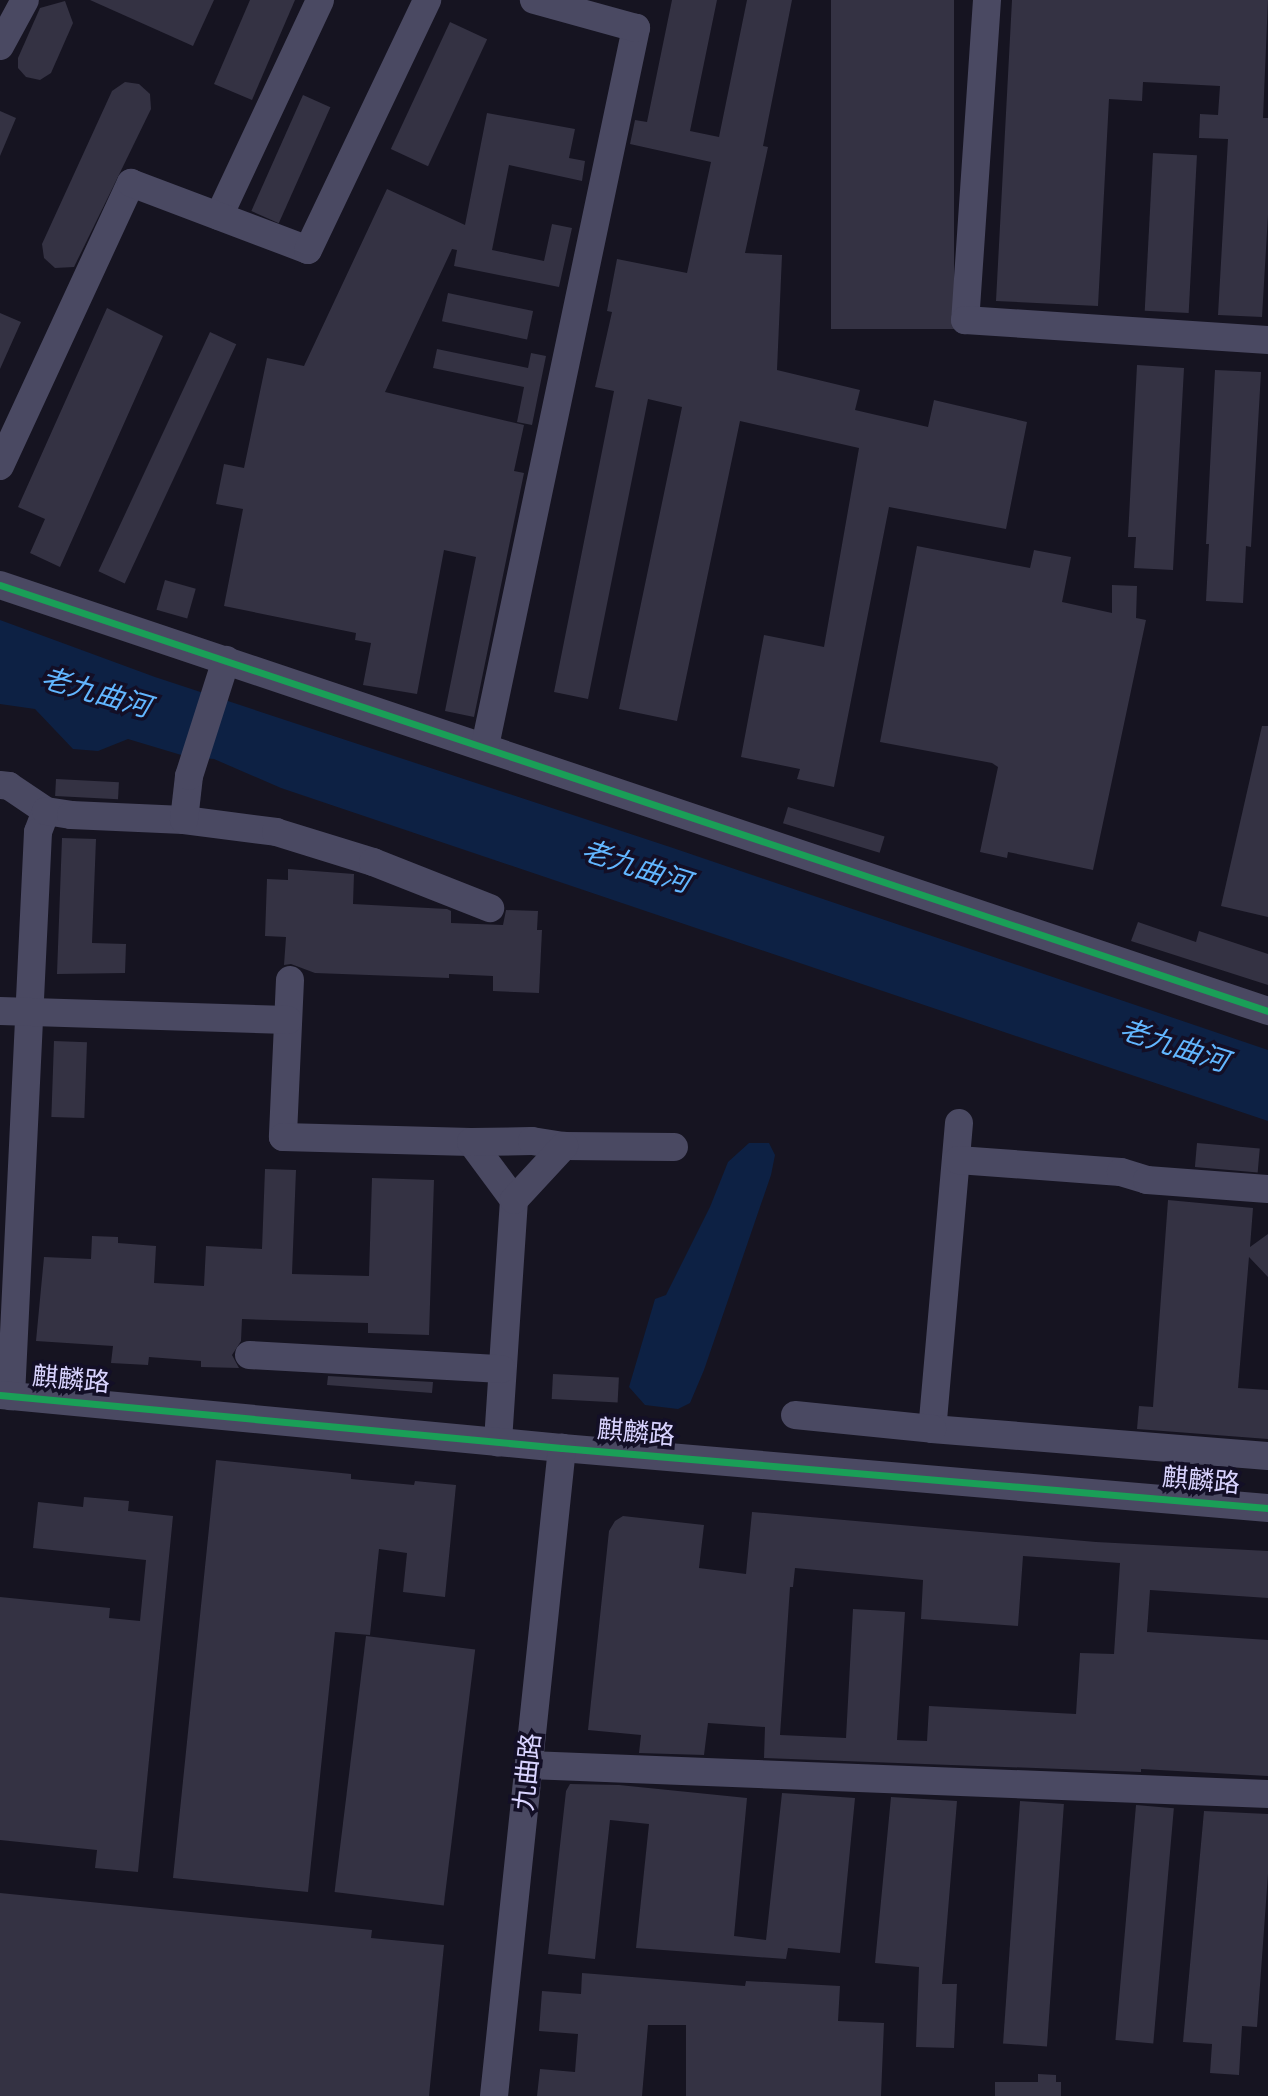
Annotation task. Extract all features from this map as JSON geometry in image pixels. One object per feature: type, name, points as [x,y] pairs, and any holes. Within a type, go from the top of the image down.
[{"type":"street","points":[[0,47],[25,0]]},
{"type":"street","points":[[219,216],[320,0]]},
{"type":"street","points":[[0,466],[131,183],[308,250],[427,0]]},
{"type":"street","points":[[485,746],[636,27],[534,0]]},
{"type":"street","points":[[987,0],[965,320],[1268,340]]},
{"type":"street","points":[[0,584],[222,673],[485,746],[1049,940],[1268,1011]]},
{"type":"street","points":[[184,820],[189,776],[222,673]]},
{"type":"street","points":[[0,785],[9,786],[46,811],[71,815],[184,820],[276,832],[373,862],[489,908]]},
{"type":"street","points":[[5,1395],[38,832],[46,811]]},
{"type":"street","points":[[290,981],[283,1137],[532,1141],[564,1146],[674,1147]]},
{"type":"street","points":[[0,1011],[288,1020]]},
{"type":"street","points":[[932,1429],[958,1160],[959,1123]]},
{"type":"street","points":[[471,1142],[514,1200]]},
{"type":"street","points":[[498,1442],[514,1200],[564,1146]]},
{"type":"street","points":[[958,1160],[1121,1172],[1147,1180],[1268,1189]]},
{"type":"street","points":[[249,1355],[502,1369]]},
{"type":"street","name":"麒麟路","points":[[5,1395],[562,1448],[1268,1508]]},
{"type":"street","points":[[795,1415],[932,1429],[1268,1456]]},
{"type":"street","name":"九曲路","points":[[494,2096],[562,1448]]},
{"type":"street","points":[[529,1765],[1268,1794]]},
{"type":"water","name":"老九曲河","points":[[0,620],[155,677],[673,848],[1268,1050],[1268,1121],[281,788],[214,759],[188,757],[128,739],[98,751],[73,749],[35,709],[0,704]]},
{"type":"water","points":[[749,1143],[769,1143],[775,1155],[771,1175],[704,1370],[690,1403],[678,1409],[645,1405],[629,1387],[655,1299],[666,1295],[710,1207],[728,1162]]},
{"type":"building","points":[[90,0],[214,0],[193,46]]},
{"type":"building","points":[[250,0],[295,0],[252,100],[214,84]]},
{"type":"building","points":[[672,0],[717,0],[690,131],[719,137],[747,0],[792,0],[763,146],[768,147],[745,253],[782,255],[777,370],[860,390],[855,410],[928,427],[934,400],[1027,422],[1006,529],[889,507],[834,787],[797,779],[800,769],[741,757],[764,635],[824,647],[859,448],[740,421],[677,721],[619,709],[682,407],[648,399],[588,699],[554,692],[614,391],[595,387],[612,312],[607,311],[617,259],[687,273],[711,162],[630,144],[635,120],[647,122]]},
{"type":"building","points":[[831,0],[954,0],[954,329],[831,329]]},
{"type":"building","points":[[1012,0],[1268,0],[1263,118],[1268,118],[1268,215],[1262,317],[1218,315],[1228,139],[1199,138],[1200,114],[1218,115],[1220,86],[1143,82],[1142,101],[1109,99],[1098,306],[996,301]]},
{"type":"building","points":[[65,1],[73,23],[51,73],[40,80],[26,77],[18,68],[18,58],[40,8]]},
{"type":"building","points":[[450,22],[487,39],[428,166],[391,149]]},
{"type":"building","points":[[125,82],[139,84],[150,94],[151,109],[74,267],[55,268],[44,258],[42,244],[112,91]]},
{"type":"building","points":[[303,95],[330,107],[279,223],[251,211]]},
{"type":"building","points":[[0,111],[16,118],[0,156]]},
{"type":"building","points":[[487,113],[575,129],[569,158],[585,161],[582,181],[509,165],[492,250],[544,261],[552,224],[572,228],[559,287],[454,266],[457,250],[452,249],[385,392],[524,425],[514,471],[524,473],[474,717],[445,711],[476,557],[444,550],[417,694],[363,685],[371,643],[355,640],[356,633],[224,606],[243,509],[216,504],[224,464],[244,468],[267,358],[304,366],[387,189],[465,225]]},
{"type":"building","points":[[1153,153],[1197,155],[1189,313],[1145,311]]},
{"type":"building","points":[[448,293],[533,311],[527,339],[442,321]]},
{"type":"building","points":[[107,308],[163,336],[60,567],[30,553],[45,519],[18,507]]},
{"type":"building","points":[[0,313],[21,322],[0,369]]},
{"type":"building","points":[[210,332],[236,344],[125,584],[98,571]]},
{"type":"building","points":[[437,349],[528,368],[531,353],[546,356],[532,425],[517,422],[524,387],[433,368]]},
{"type":"building","points":[[1137,365],[1184,368],[1173,570],[1134,568],[1136,537],[1128,537]]},
{"type":"building","points":[[1215,370],[1261,372],[1251,547],[1246,546],[1243,603],[1206,601],[1209,544],[1206,544]]},
{"type":"building","points":[[917,546],[1030,568],[1034,550],[1071,557],[1062,602],[1112,613],[1112,585],[1137,586],[1136,618],[1146,620],[1093,870],[1008,852],[1007,858],[980,852],[998,767],[992,763],[880,742]]},
{"type":"building","points":[[165,580],[196,589],[187,619],[156,610]]},
{"type":"building","points":[[1262,726],[1268,726],[1268,917],[1221,906]]},
{"type":"building","points":[[56,779],[119,782],[118,799],[55,796]]},
{"type":"building","points":[[788,807],[885,837],[880,853],[783,823]]},
{"type":"building","points":[[62,838],[96,839],[92,943],[126,944],[125,973],[57,974]]},
{"type":"building","points":[[288,869],[354,874],[353,904],[447,909],[451,911],[451,923],[503,925],[506,910],[538,911],[537,930],[542,930],[539,993],[493,991],[493,976],[449,974],[449,978],[315,973],[291,964],[284,965],[286,937],[265,936],[267,879],[288,880]]},
{"type":"building","points":[[1138,922],[1196,942],[1199,931],[1268,954],[1268,985],[1131,941]]},
{"type":"building","points":[[54,1041],[87,1042],[84,1118],[51,1117]]},
{"type":"building","points":[[1197,1143],[1260,1148],[1258,1172],[1195,1167]]},
{"type":"building","points":[[265,1169],[296,1170],[292,1274],[369,1276],[372,1178],[434,1180],[429,1335],[368,1333],[368,1323],[242,1319],[241,1341],[232,1355],[239,1368],[201,1367],[201,1361],[149,1357],[148,1365],[111,1363],[113,1346],[36,1341],[44,1257],[91,1259],[92,1236],[118,1237],[118,1243],[156,1246],[154,1283],[204,1286],[206,1246],[262,1249]]},
{"type":"building","points":[[1168,1200],[1253,1208],[1250,1247],[1268,1234],[1268,1277],[1249,1257],[1238,1388],[1268,1390],[1268,1439],[1137,1429],[1139,1406],[1153,1407]]},
{"type":"building","points":[[553,1374],[619,1377],[618,1402],[552,1399]]},
{"type":"building","points":[[328,1376],[433,1382],[432,1393],[327,1385]]},
{"type":"building","points":[[216,1460],[351,1474],[351,1479],[414,1485],[415,1481],[456,1485],[445,1597],[403,1592],[407,1553],[379,1549],[370,1635],[335,1632],[308,1892],[173,1878]]},
{"type":"building","points":[[84,1497],[129,1501],[128,1511],[173,1516],[138,1872],[95,1868],[97,1850],[0,1840],[0,1597],[110,1608],[109,1618],[140,1621],[146,1560],[33,1548],[38,1502],[83,1507]]},
{"type":"building","points":[[752,1512],[1096,1542],[1268,1551],[1268,1598],[1150,1590],[1147,1632],[1268,1640],[1268,1776],[1141,1769],[1141,1772],[764,1758],[765,1727],[708,1723],[704,1755],[639,1753],[641,1735],[588,1730],[609,1531],[615,1521],[623,1516],[704,1525],[699,1568],[746,1574]],"holes":[[[1023,1556],[1120,1563],[1114,1654],[1080,1653],[1076,1714],[929,1706],[927,1741],[897,1740],[905,1612],[853,1609],[846,1738],[780,1735],[790,1587],[793,1587],[795,1568],[923,1580],[921,1619],[1018,1626]]]},
{"type":"building","points":[[366,1636],[475,1649],[444,1905],[335,1892]]},
{"type":"building","points":[[570,1784],[619,1785],[747,1798],[734,1936],[766,1940],[782,1793],[855,1798],[840,1953],[788,1948],[786,1959],[636,1948],[649,1824],[610,1820],[595,1959],[548,1954],[566,1791]]},
{"type":"building","points":[[891,1797],[957,1801],[942,1984],[957,1984],[954,2048],[916,2047],[919,1967],[875,1963]]},
{"type":"building","points":[[1020,1801],[1064,1804],[1047,2046],[1003,2043]]},
{"type":"building","points":[[1136,1805],[1174,1808],[1153,2043],[1115,2040]]},
{"type":"building","points":[[1204,1811],[1268,1814],[1268,1874],[1257,2027],[1242,2026],[1239,2075],[1210,2073],[1212,2044],[1183,2042]]},
{"type":"building","points":[[0,1893],[372,1930],[371,1938],[444,1945],[429,2096],[0,2096]]},
{"type":"building","points":[[582,1973],[745,1986],[746,1981],[840,1986],[838,2021],[884,2023],[881,2096],[686,2096],[686,2025],[648,2025],[642,2096],[537,2096],[540,2069],[575,2072],[578,2034],[539,2031],[542,1991],[581,1994]]},
{"type":"building","points":[[1038,2074],[1056,2075],[1056,2082],[1061,2082],[1061,2096],[995,2096],[995,2082],[1038,2082]]},
{"type":"cycle path","points":[[0,585],[1268,1011]]},
{"type":"cycle path","points":[[0,1395],[562,1448],[1268,1508]]}]
